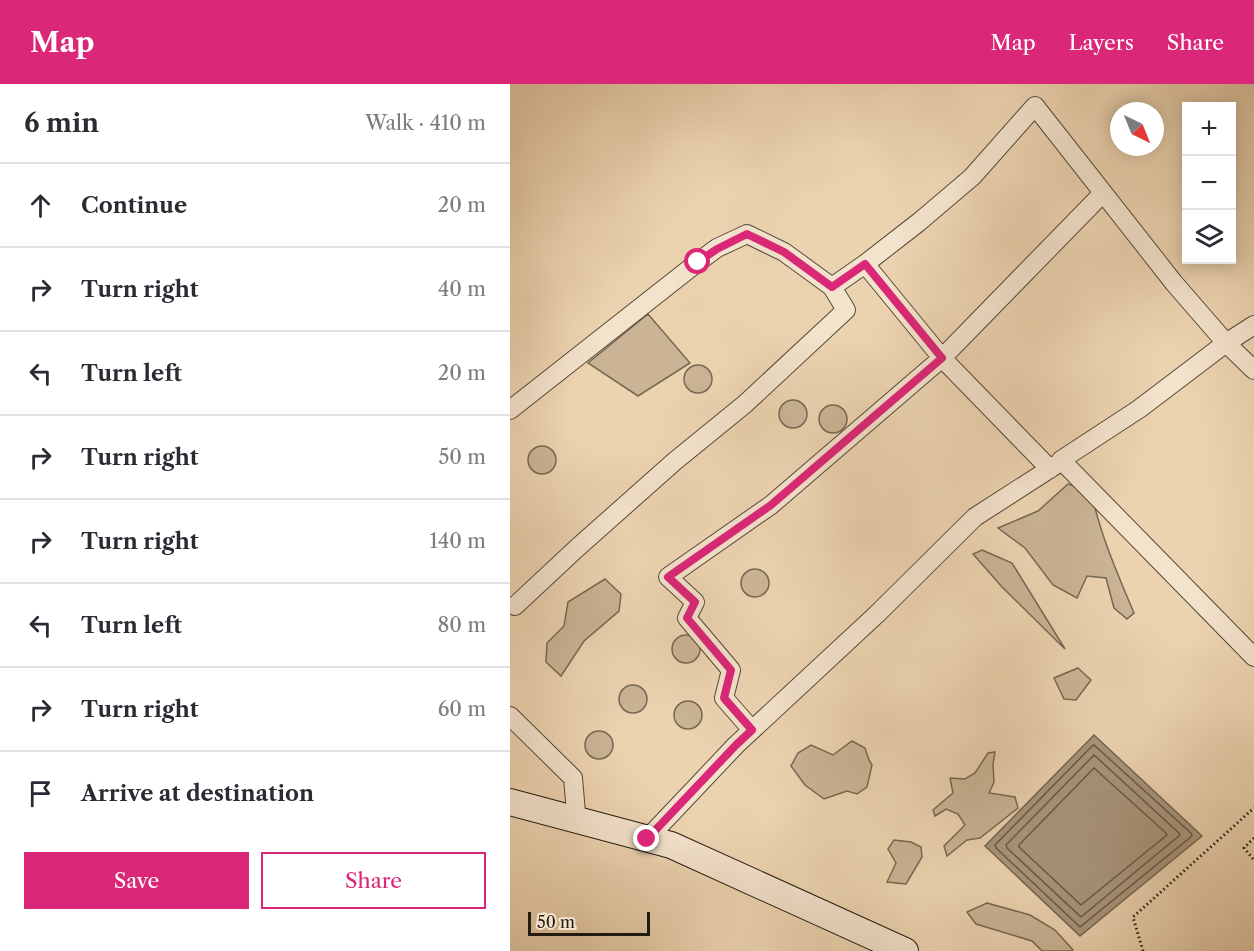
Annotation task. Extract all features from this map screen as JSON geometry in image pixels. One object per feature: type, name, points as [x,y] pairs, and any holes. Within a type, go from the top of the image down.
[{"type":"street","points":[[832,287],[919,222],[972,177],[1035,106],[1174,284],[1226,343],[1254,370]]},
{"type":"street","points":[[752,730],[724,698],[731,670],[687,618],[695,602],[668,577],[771,505],[942,358],[1103,193]]},
{"type":"street","points":[[510,410],[717,249],[747,234],[784,252],[832,287],[846,310],[745,404],[675,461],[515,606]]},
{"type":"street","points":[[865,264],[942,358],[1254,657]]},
{"type":"street","points":[[647,839],[736,745],[877,614],[975,517],[1139,409],[1226,343],[1254,326]]},
{"type":"street","points":[[510,716],[573,778],[576,813]]},
{"type":"street","points":[[512,805],[671,845],[873,945],[905,951]]},
{"type":"path","points":[[1143,951],[1133,917],[1254,808]]},
{"type":"path","points":[[1254,838],[1244,848],[1254,860]]},
{"type":"shaded area","points":[[648,314],[690,363],[638,396],[588,363]]},
{"type":"shaded area","points":[[698,365],[708,369],[712,379],[708,389],[698,393],[688,389],[684,379],[688,369]]},
{"type":"shaded area","points":[[793,400],[803,404],[807,414],[803,424],[793,428],[783,424],[779,414],[783,404]]},
{"type":"shaded area","points":[[833,405],[843,409],[847,419],[843,429],[833,433],[823,429],[819,419],[823,409]]},
{"type":"shaded area","points":[[542,446],[552,450],[556,460],[552,470],[542,474],[532,470],[528,460],[532,450]]},
{"type":"shaded area","points":[[1068,484],[1091,491],[1104,538],[1134,613],[1127,619],[1114,608],[1106,578],[1087,576],[1077,598],[1053,585],[1025,548],[998,528],[1038,511]]},
{"type":"shaded area","points":[[982,550],[1012,563],[1065,649],[1002,587],[973,554]]},
{"type":"shaded area","points":[[755,569],[765,573],[769,583],[765,593],[755,597],[745,593],[741,583],[745,573]]},
{"type":"shaded area","points":[[605,579],[621,594],[619,611],[584,641],[561,676],[546,662],[547,643],[564,626],[568,602]]},
{"type":"shaded area","points":[[686,635],[696,639],[700,649],[696,659],[686,663],[676,659],[672,649],[676,639]]},
{"type":"shaded area","points":[[1078,668],[1091,680],[1076,700],[1064,699],[1054,678]]},
{"type":"shaded area","points":[[633,685],[643,689],[647,699],[643,709],[633,713],[623,709],[619,699],[623,689]]},
{"type":"shaded area","points":[[688,701],[698,705],[702,715],[698,725],[688,729],[678,725],[674,715],[678,705]]},
{"type":"shaded area","points":[[599,731],[609,735],[613,745],[609,755],[599,759],[589,755],[585,745],[589,735]]},
{"type":"shaded area","points":[[852,741],[865,748],[872,765],[867,787],[857,794],[847,791],[824,799],[805,785],[791,766],[798,753],[811,745],[833,755]]},
{"type":"shaded area","points":[[995,752],[994,782],[989,793],[1015,797],[1018,808],[980,838],[967,840],[947,856],[944,846],[965,825],[958,814],[946,809],[935,816],[933,810],[953,793],[950,778],[965,779],[975,773],[988,753]]},
{"type":"shaded area","points":[[894,840],[911,842],[921,847],[922,857],[906,884],[887,882],[896,863],[888,849]]},
{"type":"shaded area","points":[[987,903],[1030,915],[1055,930],[1073,950],[1042,951],[1032,941],[976,924],[967,912]]},
{"type":"water","points":[[1094,735],[1202,836],[1080,936],[985,846]]},
{"type":"route","points":[[647,839],[752,730],[724,698],[731,670],[687,618],[695,602],[668,577],[771,505],[942,358],[865,264],[832,287],[784,252],[747,234],[717,249],[698,262]]}]
